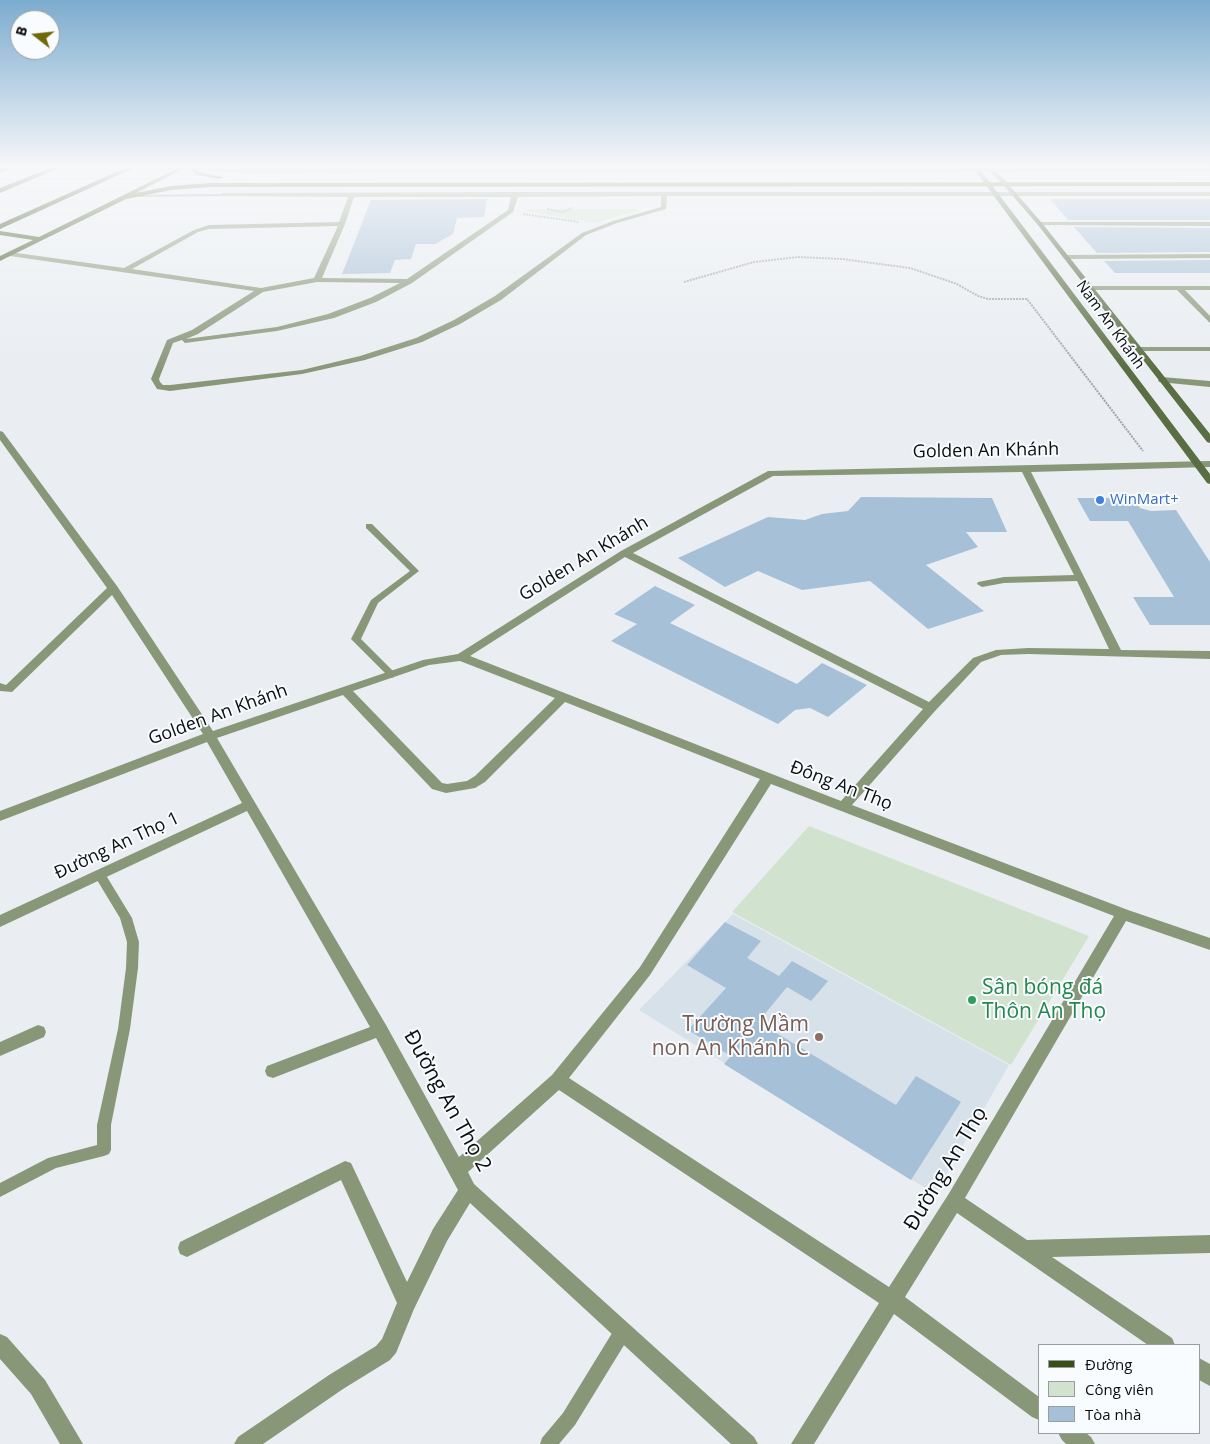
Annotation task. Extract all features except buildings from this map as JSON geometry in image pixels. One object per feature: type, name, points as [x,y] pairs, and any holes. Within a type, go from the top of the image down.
[{"type":"main road","points":[[16,235],[41,239]]},
{"type":"main road","points":[[0,259],[48,235]]},
{"type":"street","points":[[126,270],[189,235]]},
{"type":"street","points":[[317,280],[337,235]]},
{"type":"street","points":[[170,342],[261,332],[317,320],[366,303],[409,281],[476,235]]},
{"type":"street","points":[[261,290],[195,332],[170,342],[155,379],[160,387],[170,388],[275,377],[362,358],[419,340],[457,322],[498,298],[572,242],[585,235]]},
{"type":"street","name":"Nam An Khánh","points":[[1037,235],[1210,481]]},
{"type":"street","name":"Nam An Khánh","points":[[1042,235],[1043,242],[1066,256],[1210,440]]},
{"type":"street","points":[[10,254],[261,290],[317,280],[409,281]]},
{"type":"street","points":[[1066,256],[1210,256]]},
{"type":"street","points":[[1090,288],[1210,288]]},
{"type":"street","points":[[1179,288],[1209,319]]},
{"type":"street","points":[[1139,349],[1210,349]]},
{"type":"street","points":[[1162,380],[1210,384]]},
{"type":"street","name":"Đường An Thọ 2","points":[[0,434],[113,588],[210,736],[380,1030],[468,1190],[747,1444]]},
{"type":"street","name":"Golden An Khánh","points":[[0,816],[210,736],[427,662],[461,657],[626,553],[771,473],[1210,464]]},
{"type":"street","points":[[1025,469],[1117,653]]},
{"type":"street","points":[[626,553],[930,708]]},
{"type":"street","points":[[982,584],[1004,580],[1080,578]]},
{"type":"street","points":[[0,687],[8,689],[113,588]]},
{"type":"street","points":[[843,807],[930,708],[977,660],[1000,652],[1210,655]]},
{"type":"street","name":"Đông An Thọ","points":[[461,657],[843,807],[1123,914],[1210,944]]},
{"type":"street","points":[[345,690],[437,786],[446,789],[470,785],[480,779],[563,697]]},
{"type":"street","points":[[457,1170],[558,1080],[645,971],[768,778]]},
{"type":"street","name":"Đường An Thọ 1","points":[[0,921],[251,804]]},
{"type":"street","name":"Đường An Thọ","points":[[802,1444],[954,1201],[1123,914]]},
{"type":"street","points":[[273,1071],[380,1030]]},
{"type":"street","points":[[0,1049],[38,1032]]},
{"type":"street","points":[[558,1080],[892,1300],[1038,1409]]},
{"type":"street","points":[[187,1248],[345,1169],[407,1303]]},
{"type":"street","points":[[245,1444],[336,1382],[384,1353],[389,1346],[407,1303],[440,1235],[468,1190]]},
{"type":"street","points":[[954,1201],[1164,1344]]},
{"type":"street","points":[[1025,1249],[1210,1244]]},
{"type":"street","points":[[0,1344],[38,1387],[72,1444]]},
{"type":"street","points":[[1070,1434],[1084,1444]]},
{"type":"lane","points":[[370,526],[415,571],[374,602],[356,639],[392,674]]},
{"type":"lane","points":[[0,1190],[54,1162],[104,1150],[104,1125],[124,1028],[132,968],[133,942],[126,918],[100,875]]},
{"type":"lane","points":[[548,1444],[568,1419],[623,1331]]},
{"type":"path","points":[[684,282],[754,262],[798,257],[842,259],[910,268],[957,284],[978,296],[988,299],[1027,299],[1126,431],[1155,466]]},
{"type":"shaded area","name":"Trường Mầm non An Khánh C","points":[[733,914],[1009,1065],[935,1194],[639,1010]]},
{"type":"green space","name":"Sân bóng đá Thôn An Thọ","points":[[809,826],[1089,936],[1011,1065],[732,912]]},
{"type":"place","name":"WinMart+","points":[[1100,500]]},
{"type":"place","name":"Sân bóng đá Thôn An Thọ","points":[[972,1000]]},
{"type":"place","name":"Trường Mầm non An Khánh C","points":[[819,1037]]}]
